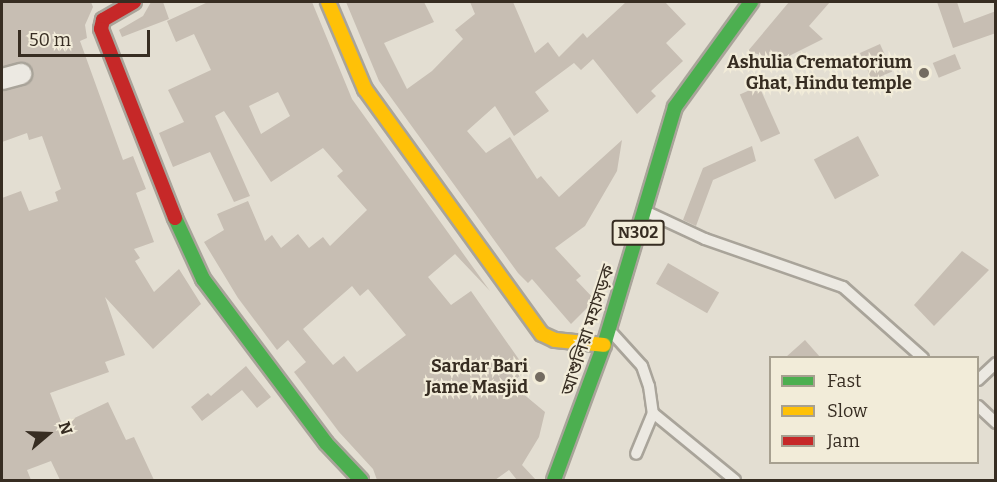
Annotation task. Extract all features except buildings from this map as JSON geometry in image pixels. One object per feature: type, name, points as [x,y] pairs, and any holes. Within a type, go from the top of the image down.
[{"type":"main road","points":[[134,2],[104,20],[101,29],[188,251],[203,279],[326,444],[360,480]]},
{"type":"main road","points":[[328,2],[364,89],[542,334],[555,340],[604,345]]},
{"type":"main road","name":"আশুলিয়া মহাসড়ক","points":[[554,480],[609,330],[675,107],[751,2]]},
{"type":"street","points":[[2,79],[21,74]]},
{"type":"lane","points":[[645,211],[705,239],[843,287],[922,356]]},
{"type":"lane","points":[[609,330],[642,366],[653,414],[636,454]]},
{"type":"lane","points":[[979,379],[996,363]]},
{"type":"lane","points":[[979,407],[996,423]]},
{"type":"lane","points":[[653,414],[735,480]]},
{"type":"traffic: fast","points":[[554,480],[604,345],[675,107],[751,2]]},
{"type":"traffic: fast","points":[[175,218],[203,279],[326,443],[361,480]]},
{"type":"traffic: slow","points":[[328,2],[365,89],[542,334],[555,340],[604,345]]},
{"type":"traffic: jam","points":[[134,2],[103,20],[101,29],[175,218]]},
{"type":"place","name":"Ashulia Crematorium Ghat, Hindu temple","points":[[924,73]]},
{"type":"place","name":"Sardar Bari Jame Masjid","points":[[540,377]]}]
